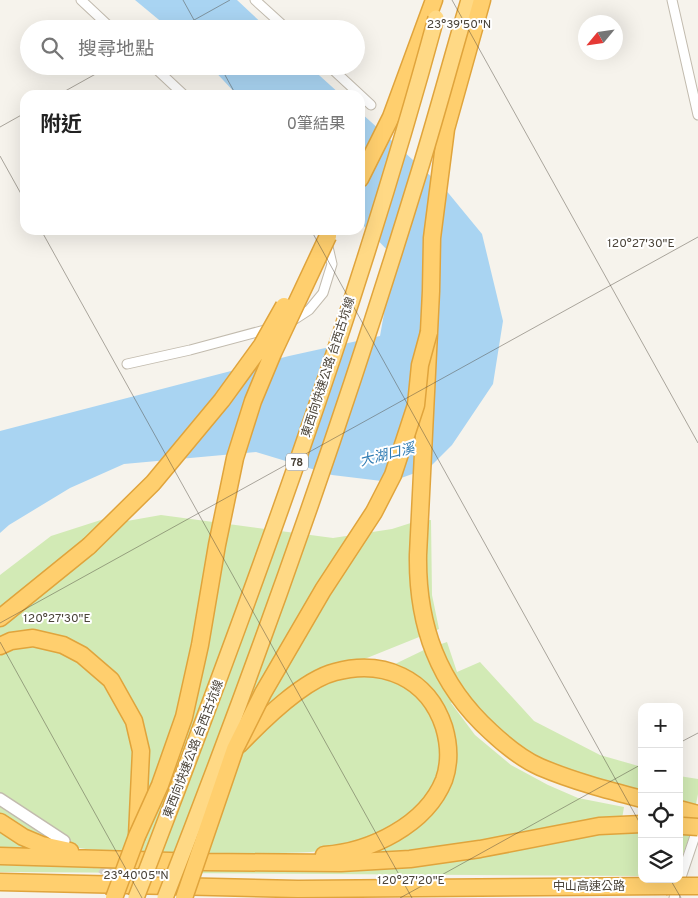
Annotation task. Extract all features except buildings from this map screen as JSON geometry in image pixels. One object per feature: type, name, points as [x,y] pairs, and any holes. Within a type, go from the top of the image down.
[{"type":"highway","name":"東西向快速公路 台西古坑線","points":[[136,898],[276,524],[370,242],[410,114],[433,11],[441,0]]},
{"type":"highway","name":"東西向快速公路 台西古坑線","points":[[165,898],[286,573],[344,406],[417,181],[469,0]]},
{"type":"highway","points":[[482,0],[446,129],[432,238],[418,584],[422,614],[433,650],[450,684],[459,698],[485,727],[508,748],[538,766],[576,781],[638,798]]},
{"type":"highway","points":[[365,169],[391,117],[433,11]]},
{"type":"highway","points":[[0,618],[89,546],[154,483],[222,400],[262,345],[325,235]]},
{"type":"highway","points":[[114,898],[137,836],[160,785],[184,717],[200,645],[217,545],[235,458],[253,401],[326,235]]},
{"type":"highway","points":[[184,898],[235,749],[263,693],[322,590],[374,512],[393,475],[416,405],[420,366],[429,332]]},
{"type":"highway","points":[[0,646],[11,641],[34,638],[63,645],[82,655],[111,680],[134,721],[141,751],[137,836]]},
{"type":"highway","points":[[204,862],[231,857],[284,858],[332,854],[364,847],[404,827],[433,800],[444,779],[448,759],[447,738],[440,717],[430,699],[414,682],[391,672],[363,667],[334,672],[300,691],[257,726],[235,749]]},
{"type":"highway","points":[[0,822],[23,838],[42,845],[104,859]]},
{"type":"highway","points":[[0,856],[204,862],[341,863],[410,860],[480,849],[599,826],[638,824]]},
{"type":"highway","name":"中山高速公路","points":[[0,882],[298,889],[670,892],[698,886]]},
{"type":"street","points":[[81,0],[102,20]]},
{"type":"street","points":[[256,0],[277,20]]},
{"type":"street","points":[[672,0],[698,115]]},
{"type":"street","points":[[163,75],[179,90]]},
{"type":"street","points":[[339,75],[355,90]]},
{"type":"street","points":[[365,99],[371,105]]},
{"type":"street","points":[[127,364],[190,350],[291,323],[309,310],[323,292],[332,264],[326,235]]},
{"type":"street","points":[[0,799],[64,841]]},
{"type":"street","points":[[670,892],[690,820]]},
{"type":"green space","points":[[161,515],[333,538],[392,529],[417,521],[431,520],[432,595],[439,629],[362,660],[368,677],[424,650],[447,642],[457,672],[480,662],[534,721],[600,755],[638,766],[638,801],[590,790],[532,765],[486,728],[462,696],[451,703],[475,735],[511,765],[548,785],[578,798],[624,807],[622,819],[401,855],[354,858],[398,836],[424,818],[443,791],[455,755],[448,716],[433,721],[441,744],[443,762],[437,782],[429,795],[407,818],[379,835],[351,846],[313,852],[288,853],[155,853],[86,849],[34,837],[0,815],[0,625],[127,521]]},
{"type":"green space","points":[[107,518],[84,542],[0,612],[0,575],[51,536]]},
{"type":"green space","points":[[683,777],[698,779],[698,794],[694,814],[683,811]]},
{"type":"green space","points":[[0,830],[22,843],[25,850],[0,854]]},
{"type":"green space","points":[[612,831],[638,831],[638,876],[0,872],[0,865],[207,870],[390,867]]},
{"type":"green space","points":[[683,834],[690,835],[683,855]]},
{"type":"water","points":[[135,0],[237,0],[258,20],[159,20]]},
{"type":"water","points":[[218,75],[319,75],[335,90],[232,90]]},
{"type":"water","name":"大湖口溪","points":[[365,117],[445,189],[482,234],[503,321],[493,384],[452,445],[429,468],[390,482],[332,475],[256,452],[124,464],[70,488],[9,525],[0,533],[0,431],[289,356],[380,336],[394,257],[365,227]]},
{"type":"tunnel","points":[[88,858],[126,885]]}]
